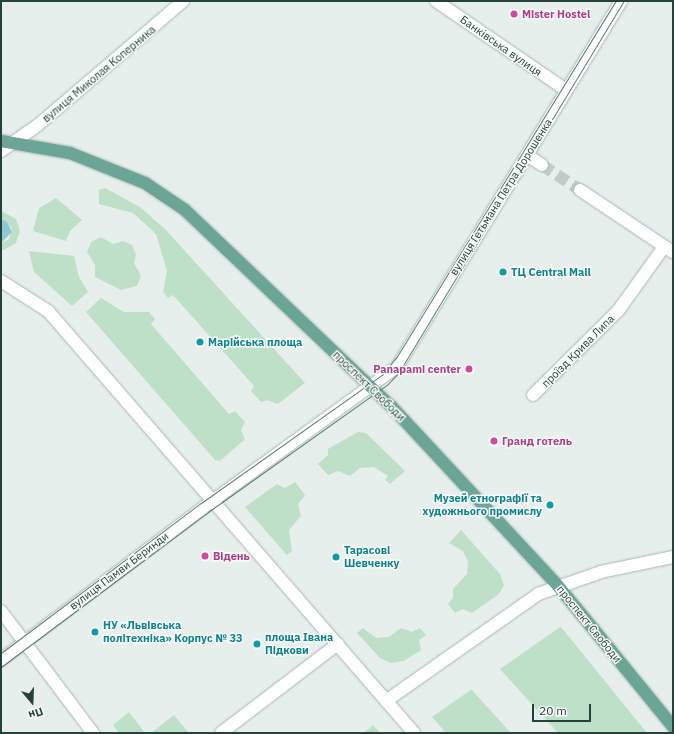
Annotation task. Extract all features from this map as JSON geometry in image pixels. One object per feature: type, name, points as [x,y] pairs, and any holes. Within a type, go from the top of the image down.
[{"type":"main road","name":"вулиця Миколая Коперника","points":[[7,142],[182,1]]},
{"type":"main road","name":"Банківська вулиця","points":[[436,1],[566,90]]},
{"type":"main road","name":"вулиця Гетьмана Петра Дорошенка","points":[[215,500],[373,387],[397,367],[621,1]]},
{"type":"main road","points":[[1,151],[7,142]]},
{"type":"main road","name":"проспект Свободи","points":[[7,142],[70,153],[145,183],[185,210],[373,387],[559,587],[673,727]]},
{"type":"main road","points":[[527,155],[542,165]]},
{"type":"main road","name":"проїзд Крива Липа","points":[[533,395],[618,311],[669,250],[580,190]]},
{"type":"main road","points":[[1,281],[48,311],[215,500],[414,733]]},
{"type":"main road","name":"вулиця Памви Беринди","points":[[1,660],[215,500]]},
{"type":"main road","points":[[386,702],[538,594],[601,572],[673,557]]},
{"type":"main road","points":[[1,611],[92,733]]},
{"type":"main road","points":[[221,733],[338,644]]},
{"type":"green space","points":[[105,188],[140,207],[165,229],[305,383],[278,404],[267,400],[261,402],[251,391],[254,386],[173,295],[168,298],[163,292],[167,271],[156,234],[133,213],[99,204],[99,190]]},
{"type":"green space","points":[[56,198],[82,220],[70,231],[66,241],[33,231],[39,208]]},
{"type":"green space","points":[[1,211],[16,219],[20,231],[16,243],[4,250],[1,250],[1,243],[9,239],[12,228],[1,219]]},
{"type":"green space","points":[[101,237],[113,244],[123,241],[132,245],[136,254],[134,263],[141,276],[137,286],[121,290],[95,277],[95,265],[87,252],[91,242]]},
{"type":"green space","points":[[29,251],[74,256],[79,277],[88,292],[72,306],[34,272]]},
{"type":"green space","points":[[101,298],[124,312],[149,312],[155,319],[151,324],[229,414],[235,411],[245,422],[241,430],[245,439],[220,461],[215,460],[86,312]]},
{"type":"green space","points":[[358,432],[366,433],[405,471],[390,484],[385,480],[388,476],[374,467],[360,468],[350,476],[338,471],[328,475],[318,464],[328,455],[328,449]]},
{"type":"green space","points":[[295,482],[305,495],[298,504],[301,516],[289,530],[292,551],[287,555],[245,507],[277,484],[285,488]]},
{"type":"green space","points":[[461,530],[500,574],[504,585],[499,594],[472,613],[463,609],[455,613],[448,604],[453,598],[453,589],[467,574],[468,562],[463,551],[449,543]]},
{"type":"green space","points":[[560,627],[647,733],[558,733],[500,669]]},
{"type":"green space","points":[[363,628],[376,638],[389,637],[401,628],[412,632],[420,628],[426,635],[419,640],[421,650],[404,661],[391,663],[380,658],[357,633]]},
{"type":"green space","points":[[472,689],[511,733],[446,733],[432,717]]},
{"type":"green space","points":[[129,712],[145,733],[119,733],[113,725]]},
{"type":"green space","points":[[174,715],[189,733],[151,733]]},
{"type":"green space","points":[[373,725],[380,733],[364,733]]},
{"type":"water","points":[[1,219],[7,222],[12,232],[2,242]]},
{"type":"tunnel","points":[[542,165],[580,190]]},
{"type":"tram line","points":[[1,653],[201,503],[382,375],[396,358],[616,1]]},
{"type":"tram line","points":[[1,667],[208,512],[387,385],[399,372],[624,1]]},
{"type":"place","name":"Mister Hostel","points":[[514,14]]},
{"type":"place","name":"ТЦ Central Mall","points":[[503,272]]},
{"type":"place","name":"Марійська площа","points":[[200,342]]},
{"type":"place","name":"Panapami center","points":[[469,369]]},
{"type":"place","name":"Гранд готель","points":[[494,441]]},
{"type":"place","name":"Музей етнографії та художнього промислу","points":[[550,505]]},
{"type":"place","name":"Відень","points":[[205,556]]},
{"type":"place","name":"Тарасові Шевченку","points":[[336,557]]},
{"type":"place","name":"НУ «Львівська політехніка» Корпус № 33","points":[[95,632]]},
{"type":"place","name":"площа Івана Підкови","points":[[257,644]]}]
